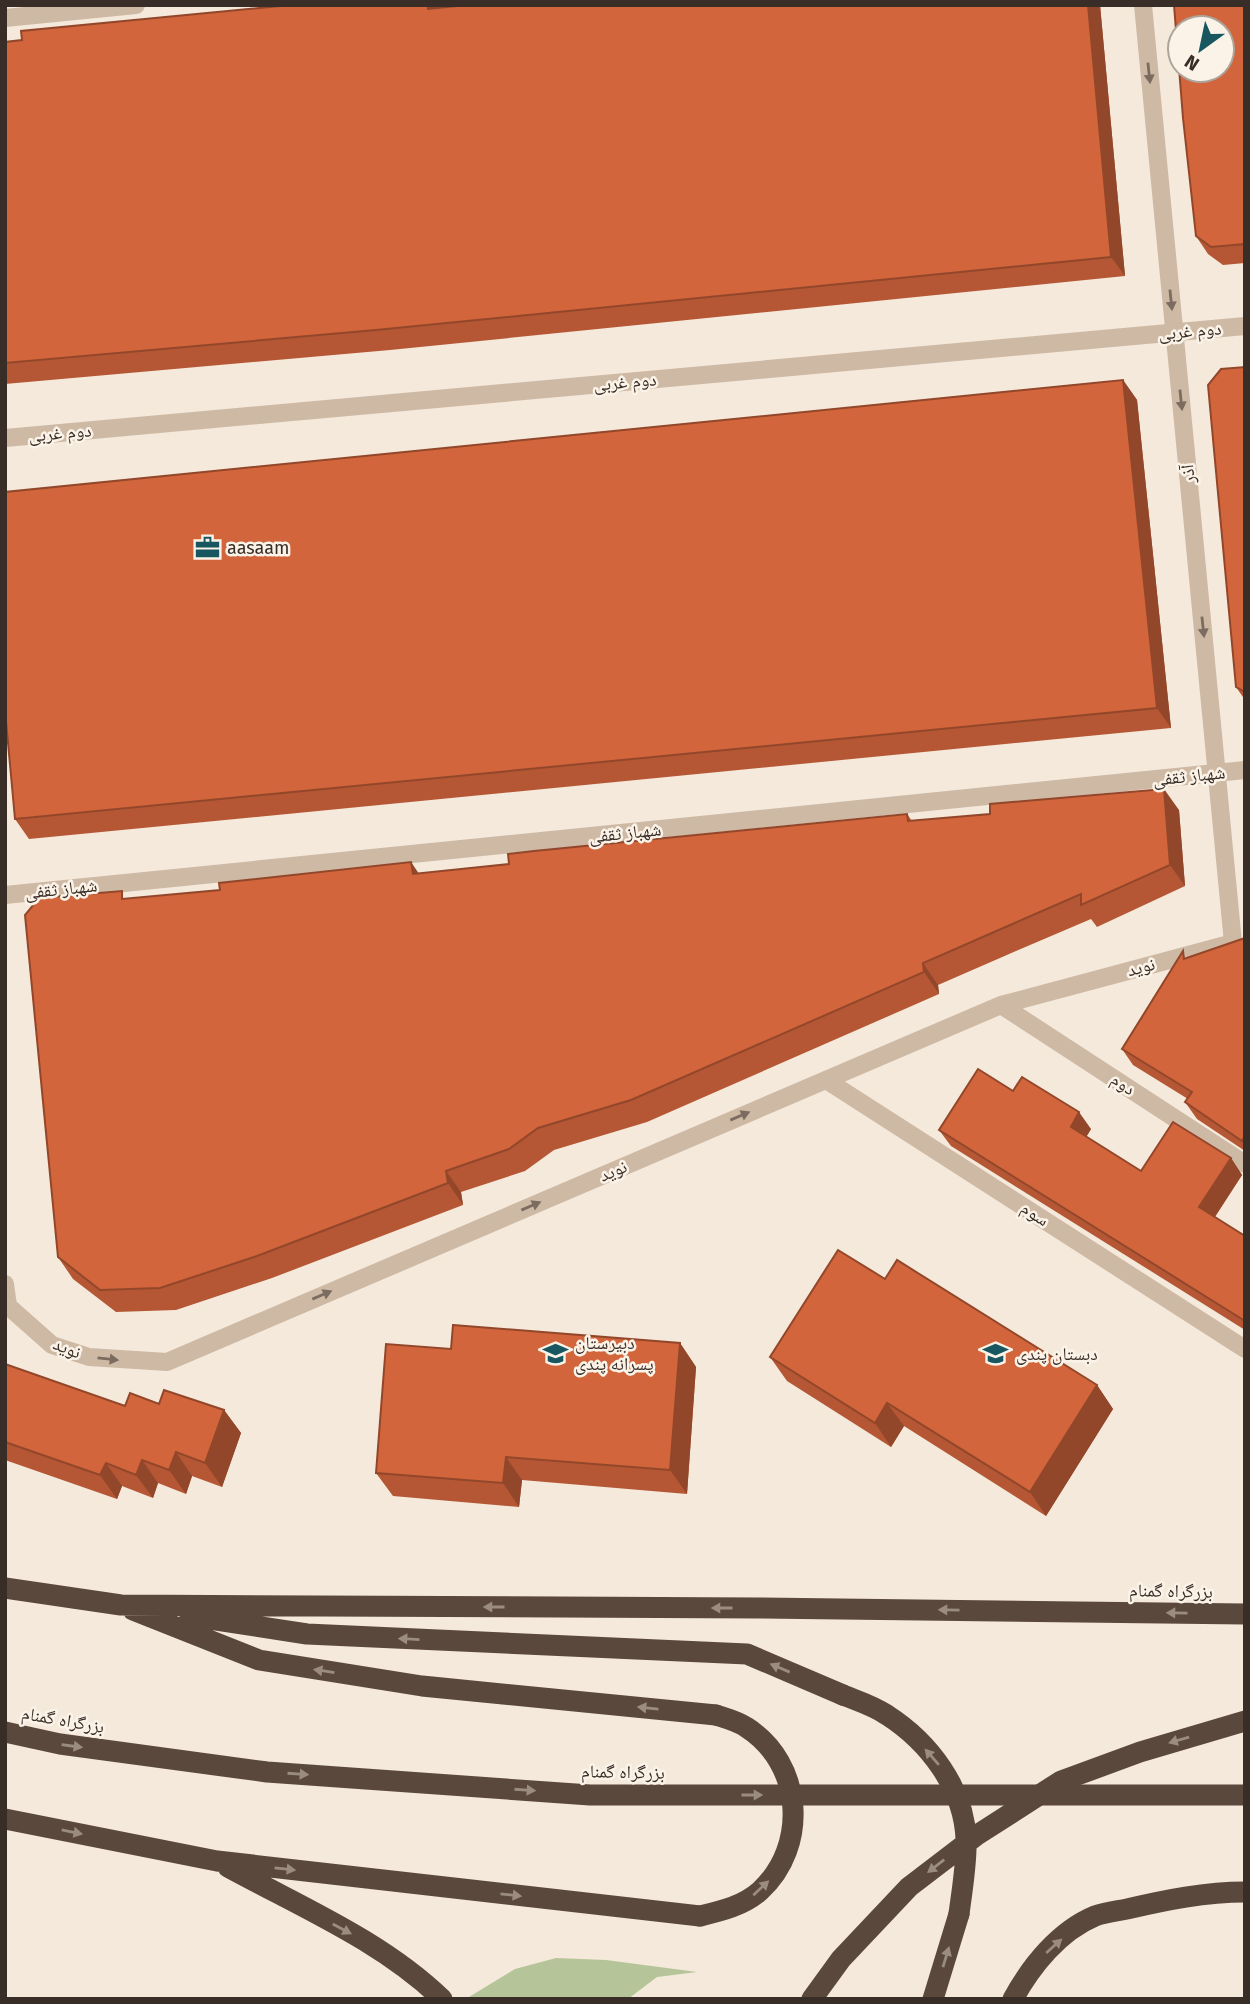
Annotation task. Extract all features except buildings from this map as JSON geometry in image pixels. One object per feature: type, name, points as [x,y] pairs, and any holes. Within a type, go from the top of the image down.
[{"type":"highway","name":"بزرگراه گمنام","points":[[5,1588],[121,1605],[759,1608],[1245,1614]]},
{"type":"highway","points":[[121,1605],[307,1634],[747,1654],[886,1714],[904,1728],[937,1762],[951,1783],[960,1807],[966,1838],[959,1914],[933,1999]]},
{"type":"highway","points":[[5,1818],[217,1861],[700,1916],[731,1908],[759,1892],[780,1867],[792,1838],[794,1806],[787,1775],[770,1748],[745,1726],[716,1715],[422,1686],[259,1660],[121,1605]]},
{"type":"highway","points":[[812,1999],[841,1959],[909,1887],[976,1835],[1061,1781],[1140,1752],[1245,1721]]},
{"type":"highway","name":"بزرگراه گمنام","points":[[5,1732],[60,1744],[267,1772],[590,1795],[1245,1795]]},
{"type":"highway","points":[[217,1861],[377,1948],[418,1976],[442,1999]]},
{"type":"highway","points":[[1013,1999],[1026,1975],[1051,1948],[1072,1930],[1096,1916],[1159,1902],[1224,1892],[1245,1892]]},
{"type":"street","points":[[5,18],[136,5]]},
{"type":"street","name":"آذر","points":[[1143,5],[1218,773],[1239,947]]},
{"type":"street","name":"دوم غربی","points":[[5,438],[1245,326]]},
{"type":"street","name":"شهباز ثقفی","points":[[5,895],[1245,770]]},
{"type":"street","name":"نوید","points":[[5,1284],[8,1306],[52,1345],[89,1357],[167,1362],[1001,1005],[1239,947]]},
{"type":"street","name":"دوم","points":[[1001,1005],[1245,1164]]},
{"type":"street","name":"سوم","points":[[826,1080],[1245,1349]]},
{"type":"green space","points":[[556,1958],[606,1960],[697,1972],[657,1977],[628,1999],[469,1997],[515,1969]]},
{"type":"place","name":"aasaam","points":[[207,548]]},
{"type":"place","name":"دبیرستان پسرانه پندی","points":[[555,1353]]},
{"type":"place","name":"دبستان پندی","points":[[996,1354]]}]
